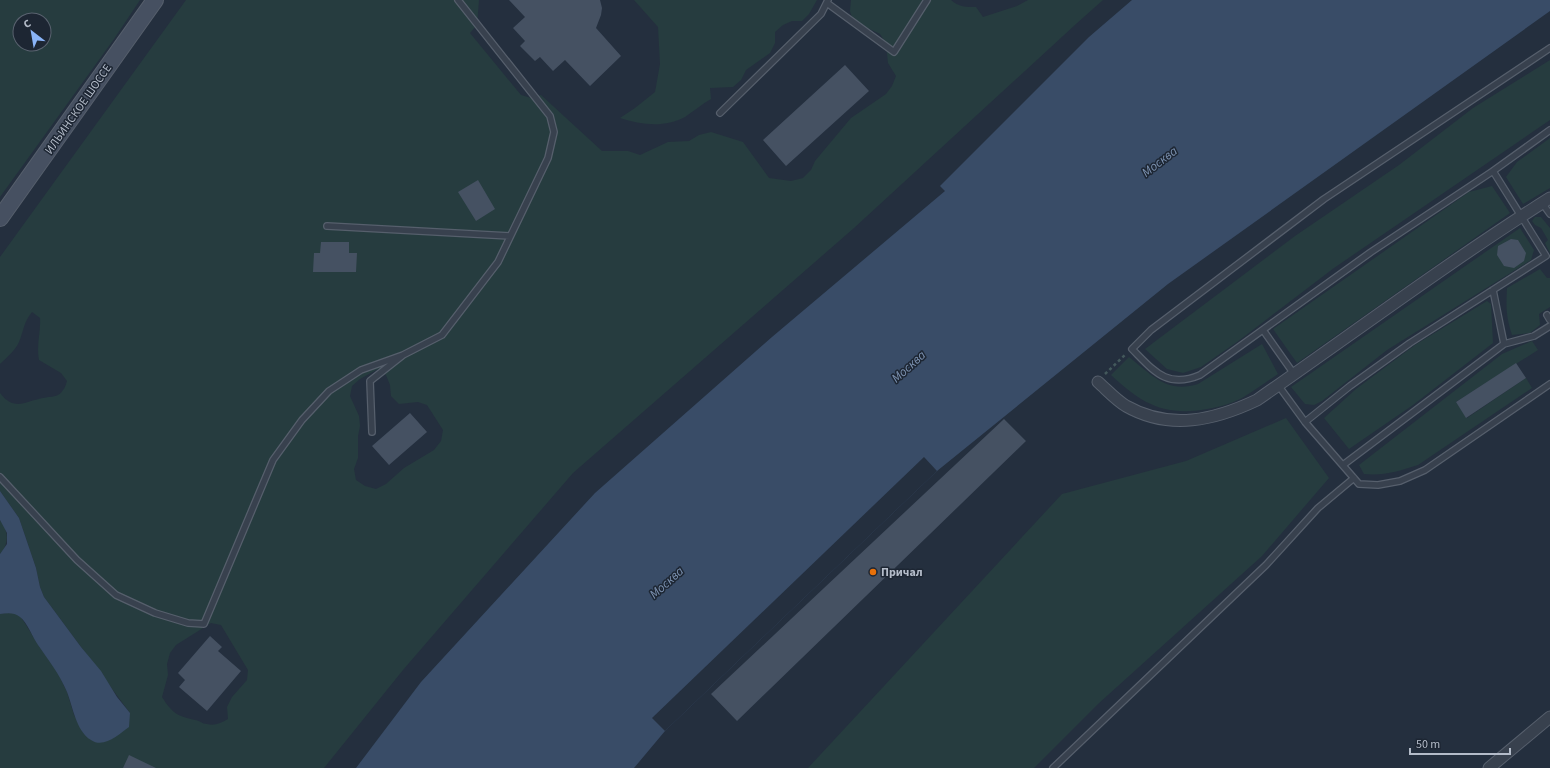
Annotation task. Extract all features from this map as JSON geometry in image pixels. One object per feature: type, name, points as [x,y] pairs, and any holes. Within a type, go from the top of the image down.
[{"type":"main road","name":"ИЛЬИНСКОЕ ШОССЕ","points":[[0,218],[155,0]]},
{"type":"street","points":[[1098,382],[1125,406],[1155,418],[1165,420],[1183,421],[1215,416],[1237,409],[1258,400],[1546,200]]},
{"type":"street","points":[[1489,768],[1550,717]]},
{"type":"lane","points":[[0,477],[77,560],[116,595],[155,613],[188,623],[204,624],[273,460],[302,420],[329,391],[361,370],[403,355],[442,335],[498,262],[548,158],[554,132],[550,116],[458,0]]},
{"type":"lane","points":[[720,113],[821,14],[827,1],[894,52],[927,0]]},
{"type":"lane","points":[[1550,48],[1324,199],[1151,330],[1132,349],[1161,376],[1176,380],[1188,379],[1200,375],[1371,252],[1494,172],[1550,130]]},
{"type":"lane","points":[[1305,422],[1350,386],[1410,343],[1546,256],[1494,172]]},
{"type":"lane","points":[[1546,200],[1550,214]]},
{"type":"lane","points":[[327,226],[510,236]]},
{"type":"lane","points":[[1493,290],[1504,344]]},
{"type":"lane","points":[[1343,465],[1504,344],[1534,336],[1550,326]]},
{"type":"lane","points":[[1264,330],[1294,374]]},
{"type":"lane","points":[[372,432],[370,381],[403,355]]},
{"type":"lane","points":[[1278,386],[1305,422],[1359,484],[1378,485],[1400,481],[1425,470],[1550,384]]},
{"type":"lane","points":[[1052,768],[1266,565],[1318,508],[1354,478]]},
{"type":"path","points":[[1098,382],[1132,349]]},
{"type":"green space","points":[[0,0],[140,0],[114,39],[0,197]]},
{"type":"green space","points":[[186,0],[479,0],[477,25],[470,33],[521,95],[531,98],[541,95],[602,151],[628,151],[640,155],[668,142],[689,141],[699,135],[711,132],[743,142],[769,178],[791,181],[803,178],[811,170],[815,161],[851,118],[886,94],[892,86],[896,76],[888,63],[886,43],[880,34],[853,21],[850,11],[851,0],[951,0],[966,7],[976,7],[983,17],[1017,6],[1028,0],[1103,0],[854,228],[573,473],[403,670],[324,768],[0,768],[0,614],[12,612],[21,617],[58,673],[67,692],[74,715],[84,734],[130,713],[44,597],[19,518],[0,491],[0,393],[5,399],[15,404],[26,403],[57,396],[64,389],[67,381],[61,373],[39,360],[38,349],[40,318],[32,312],[25,323],[21,338],[17,345],[11,354],[0,364],[0,257]],"holes":[[[378,369],[386,375],[390,385],[391,396],[399,404],[418,402],[427,405],[443,430],[441,441],[434,450],[404,468],[386,484],[376,489],[365,486],[356,480],[354,469],[358,458],[358,436],[360,426],[359,416],[350,396],[352,386],[360,379]],[[211,623],[221,625],[248,670],[247,680],[232,697],[227,707],[228,719],[213,725],[179,715],[169,707],[162,697],[168,675],[167,664],[170,653],[176,645]]]},
{"type":"green space","points":[[634,0],[817,0],[809,14],[802,21],[792,21],[783,25],[775,32],[775,43],[770,53],[746,70],[741,80],[733,87],[710,88],[711,99],[685,117],[669,123],[645,124],[620,118],[655,92],[660,64],[658,27]]},
{"type":"green space","points":[[1550,60],[1550,120],[1334,268],[1237,342],[1201,367],[1183,373],[1167,369],[1145,349],[1295,236],[1399,165],[1473,108]]},
{"type":"green space","points":[[1550,138],[1550,188],[1523,204],[1506,177],[1517,162]]},
{"type":"green space","points":[[1492,186],[1510,213],[1297,363],[1273,329],[1469,192]]},
{"type":"green space","points":[[1535,217],[1541,217],[1550,228],[1550,253],[1545,243],[1548,240],[1541,228],[1535,225],[1532,221]]},
{"type":"green space","points":[[1520,228],[1534,250],[1531,260],[1387,350],[1322,401],[1314,405],[1305,404],[1291,387]]},
{"type":"green space","points":[[1540,269],[1547,278],[1550,278],[1550,307],[1539,314],[1540,325],[1530,333],[1512,335],[1507,312],[1507,288]]},
{"type":"green space","points":[[1487,301],[1491,304],[1493,343],[1413,405],[1349,449],[1324,418],[1356,389],[1415,345]]},
{"type":"green space","points":[[1532,341],[1538,350],[1456,402],[1467,418],[1526,378],[1532,388],[1418,465],[1391,472],[1364,474],[1359,465],[1502,354]]},
{"type":"green space","points":[[1262,344],[1278,374],[1242,398],[1229,404],[1207,409],[1178,411],[1154,406],[1133,393],[1111,375],[1129,357],[1160,381],[1169,385],[1177,387],[1198,384]]},
{"type":"green space","points":[[1286,418],[1329,478],[1262,556],[1098,704],[1034,768],[808,768],[1062,494],[1186,461]]},
{"type":"green space","points":[[0,520],[3,524],[7,537],[5,546],[0,554]]},
{"type":"water","name":"Москва","points":[[1132,0],[1550,0],[1550,11],[1168,284],[937,471],[665,731],[634,768],[356,768],[421,682],[595,493],[772,337],[945,191],[940,186],[1089,37]]},
{"type":"water","points":[[0,491],[19,518],[44,597],[101,671],[117,697],[130,713],[129,727],[111,740],[101,743],[91,740],[86,736],[78,725],[61,679],[38,645],[23,619],[18,615],[8,613],[0,614],[0,554],[7,544],[7,533],[0,520]]},
{"type":"pier","points":[[924,457],[937,471],[665,731],[652,718]]},
{"type":"building","points":[[509,0],[600,0],[602,8],[601,15],[596,28],[621,56],[590,86],[565,60],[553,71],[540,57],[535,61],[520,46],[525,41],[513,28],[525,17]]},
{"type":"building","points":[[845,65],[869,91],[786,166],[763,140]]},
{"type":"building","points":[[478,180],[495,209],[476,221],[458,192]]},
{"type":"building","points":[[1511,239],[1518,240],[1526,253],[1524,261],[1514,268],[1504,266],[1497,255],[1498,246]]},
{"type":"building","points":[[321,242],[349,242],[349,253],[357,253],[356,272],[313,272],[314,253],[320,253]]},
{"type":"building","points":[[1516,363],[1526,378],[1466,418],[1456,402]]},
{"type":"building","points":[[410,413],[427,432],[389,465],[372,446]]},
{"type":"building","points":[[1004,419],[1026,441],[737,721],[711,694]]},
{"type":"building","points":[[210,636],[222,647],[218,651],[241,671],[207,711],[179,687],[185,680],[178,673]]},
{"type":"building","points":[[129,755],[156,768],[123,768]]},
{"type":"place","name":"Причал","points":[[873,572]]}]
